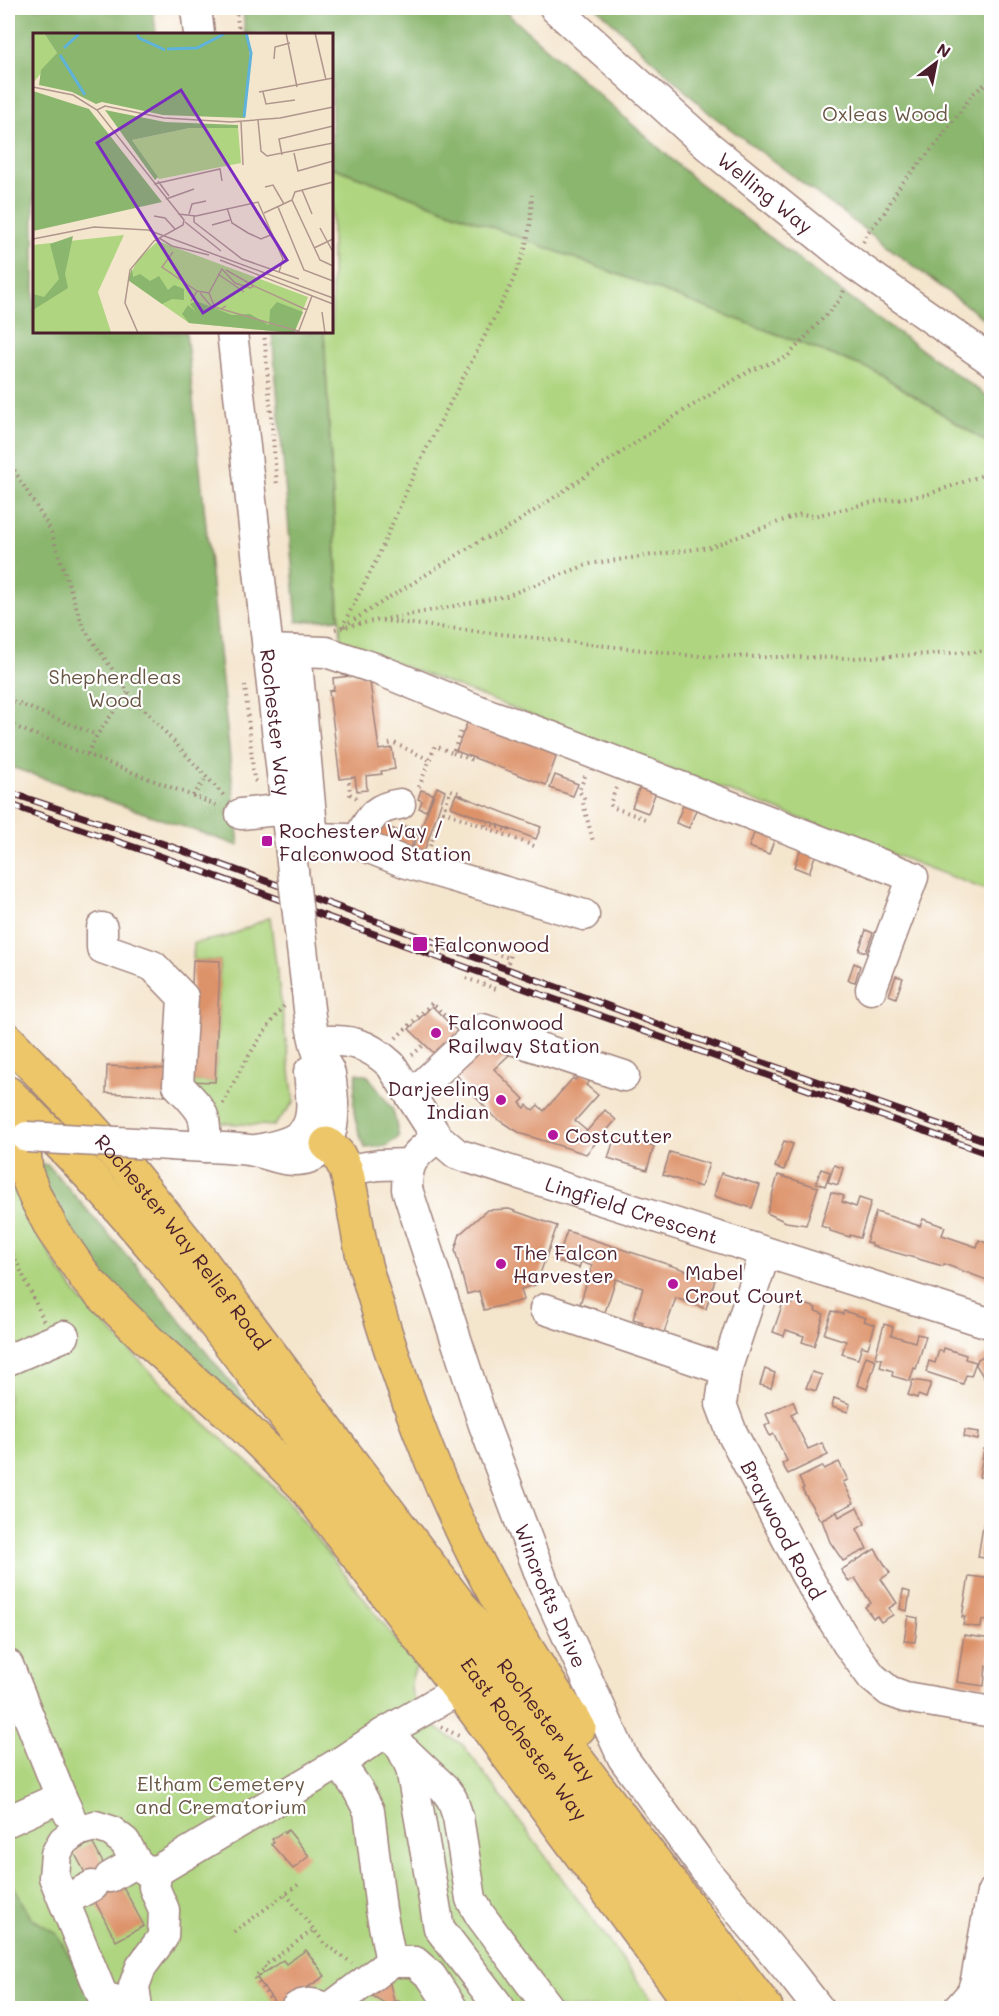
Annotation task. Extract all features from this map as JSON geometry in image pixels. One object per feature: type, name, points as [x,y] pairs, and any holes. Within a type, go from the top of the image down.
[{"type":"highway","name":"Rochester Way Relief Road","points":[[8,1040],[80,1114],[191,1247],[334,1461]]},
{"type":"highway","name":"Rochester Way Relief Road","points":[[8,1094],[135,1226],[334,1461]]},
{"type":"highway","points":[[19,1138],[26,1173],[35,1196],[52,1229],[88,1281],[304,1486],[694,2008]]},
{"type":"highway","points":[[327,1144],[338,1154],[346,1170],[366,1270],[402,1386],[465,1535],[510,1621],[758,1997]]},
{"type":"highway","name":"Rochester Way","points":[[334,1461],[758,1997]]},
{"type":"highway","name":"East Rochester Way","points":[[334,1461],[725,2008]]},
{"type":"street","points":[[196,8],[200,33]]},
{"type":"street","name":"Welling Way","points":[[555,8],[849,275],[992,361]]},
{"type":"street","name":"Rochester Way","points":[[232,333],[303,646],[286,809],[316,844],[296,998],[316,1047],[329,1070],[334,1118],[327,1144]]},
{"type":"street","points":[[316,844],[303,646],[377,669],[913,877],[871,989]]},
{"type":"street","points":[[316,844],[385,806],[410,795]]},
{"type":"street","points":[[241,814],[286,809]]},
{"type":"street","points":[[316,844],[407,863],[584,915]]},
{"type":"street","points":[[102,928],[102,948],[153,966],[183,997],[178,1085],[202,1111],[208,1132]]},
{"type":"street","points":[[411,1096],[482,1029],[624,1076]]},
{"type":"street","name":"Lingfield Crescent","points":[[316,1047],[345,1040],[381,1055],[391,1065],[437,1137],[457,1154],[992,1324]]},
{"type":"street","points":[[251,1150],[287,1142],[299,1136],[309,1124],[313,1105],[309,1072],[316,1047]]},
{"type":"street","points":[[19,1138],[208,1132],[251,1150],[293,1160],[313,1156],[327,1144]]},
{"type":"street","points":[[346,1170],[379,1165],[409,1164],[437,1137]]},
{"type":"street","name":"Wincrofts Drive","points":[[409,1164],[407,1189],[484,1425],[543,1582],[623,1758],[708,1874],[818,2008]]},
{"type":"street","name":"Braywood Road","points":[[765,1253],[722,1387],[721,1404],[732,1433],[806,1575],[847,1643],[872,1677],[889,1691],[905,1697],[992,1712]]},
{"type":"street","points":[[545,1309],[726,1370]]},
{"type":"street","points":[[8,1360],[59,1338]]},
{"type":"street","points":[[8,1665],[76,1831]]},
{"type":"street","points":[[64,1901],[124,1874],[339,1762],[393,1741],[458,1690]]},
{"type":"street","points":[[393,1741],[411,1768],[439,1928],[500,2008]]},
{"type":"street","points":[[393,1741],[436,1779],[452,1799],[458,1817],[471,1899],[480,1915],[549,2008]]},
{"type":"street","points":[[339,1762],[369,1811],[381,1910],[384,1967]]},
{"type":"street","points":[[8,1821],[61,1797]]},
{"type":"street","points":[[95,1826],[111,1831],[125,1842],[124,1874],[154,1887],[164,1910],[163,1936],[141,1967],[134,1986],[136,2007],[104,2003],[54,1877],[56,1854],[63,1841],[76,1831],[95,1826]]},
{"type":"street","points":[[959,2008],[972,1993],[976,1980],[992,1893]]},
{"type":"street","points":[[296,2008],[302,2004],[339,2006],[384,1967],[415,1962],[431,1976],[452,2008]]},
{"type":"path","points":[[236,8],[239,33]]},
{"type":"path","points":[[303,646],[341,628],[483,539],[501,533],[680,413],[752,370],[787,357],[840,300],[868,232],[883,215],[899,187],[938,142],[972,95],[992,78]]},
{"type":"path","points":[[341,628],[376,561],[417,467],[512,285],[525,249],[530,225],[532,195]]},
{"type":"path","points":[[8,460],[50,529],[83,627],[128,692],[241,814]]},
{"type":"path","points":[[341,628],[506,596],[589,564],[710,547],[801,514],[814,516],[873,502],[926,495],[992,472]]},
{"type":"path","points":[[378,620],[695,656],[852,658],[992,651]]},
{"type":"path","points":[[88,754],[97,735],[128,692]]},
{"type":"path","points":[[8,699],[97,735]]},
{"type":"path","points":[[453,753],[470,707]]},
{"type":"path","points":[[8,724],[241,814]]},
{"type":"path","points":[[389,744],[394,743],[430,760]]},
{"type":"path","points":[[410,795],[430,760],[435,746],[475,761]]},
{"type":"path","points":[[194,796],[207,777]]},
{"type":"path","points":[[607,781],[616,788],[610,804],[612,807],[648,820]]},
{"type":"path","points":[[447,801],[451,790],[462,794],[461,797]]},
{"type":"path","points":[[579,791],[584,798],[583,803],[593,841]]},
{"type":"path","points":[[443,811],[534,846]]},
{"type":"path","points":[[484,826],[485,822],[509,831],[510,829]]},
{"type":"path","points":[[477,947],[509,958]]},
{"type":"path","points":[[466,978],[499,989]]},
{"type":"path","points":[[208,1132],[230,1089],[268,1025],[296,998]]},
{"type":"path","points":[[394,1040],[432,1003],[446,1017]]},
{"type":"path","points":[[409,1057],[425,1044]]},
{"type":"path","points":[[8,1243],[59,1338]]},
{"type":"path","points":[[234,1932],[299,1884]]},
{"type":"path","points":[[286,1894],[325,1944],[337,1954],[355,1965],[384,1967]]},
{"type":"path","points":[[277,2008],[254,1977],[266,1968],[264,1966],[313,1929]]},
{"type":"green space","name":"Shepherdleas Wood","points":[[8,8],[153,8],[156,33],[33,33],[33,333],[186,333],[239,846],[8,766]]},
{"type":"green space","points":[[243,8],[501,8],[694,179],[837,289],[991,399],[991,445],[875,371],[333,167],[333,33],[245,33]]},
{"type":"green space","name":"Oxleas Wood","points":[[597,8],[991,8],[991,324],[709,113]]},
{"type":"green space","points":[[333,167],[875,371],[991,445],[991,892],[341,642],[324,333],[333,333]]},
{"type":"green space","points":[[272,333],[324,333],[339,619],[297,622]]},
{"type":"green space","points":[[270,917],[294,1102],[274,1126],[221,1123],[209,1103],[188,1081],[215,1082],[220,961],[193,960],[194,943],[229,936]]},
{"type":"green space","points":[[357,1073],[368,1076],[393,1110],[399,1137],[386,1146],[365,1148],[354,1111]]},
{"type":"green space","points":[[30,1163],[48,1165],[137,1267],[292,1458],[88,1264]]},
{"type":"green space","name":"Eltham Cemetery and Crematorium","points":[[8,1176],[54,1262],[80,1299],[177,1399],[284,1497],[417,1666],[412,1679],[411,1691],[422,1713],[441,1731],[463,1745],[658,2008],[8,2008]]},
{"type":"green space","points":[[8,1876],[31,1918],[56,1933],[84,1980],[94,2008],[8,2008]]},
{"type":"building","points":[[369,674],[379,750],[392,748],[395,769],[381,771],[382,774],[366,776],[367,790],[357,791],[355,777],[340,779],[329,691],[334,690],[333,678]]},
{"type":"building","points":[[469,718],[558,752],[546,785],[456,751]]},
{"type":"building","points":[[555,775],[578,784],[573,796],[550,788]]},
{"type":"building","points":[[641,784],[657,789],[648,813],[632,807]]},
{"type":"building","points":[[437,787],[445,791],[423,855],[412,850]]},
{"type":"building","points":[[421,790],[433,794],[426,811],[419,808],[422,801],[418,799]]},
{"type":"building","points":[[456,794],[541,827],[536,839],[451,807]]},
{"type":"building","points":[[685,800],[698,805],[689,828],[676,823]]},
{"type":"building","points":[[380,824],[401,832],[404,826],[417,832],[411,848],[375,837]]},
{"type":"building","points":[[756,828],[776,835],[769,854],[749,847]]},
{"type":"building","points":[[802,845],[817,850],[809,873],[794,867]]},
{"type":"building","points":[[866,930],[873,933],[866,952],[859,950]]},
{"type":"building","points":[[193,960],[220,961],[215,1082],[188,1081]]},
{"type":"building","points":[[854,963],[860,966],[855,982],[848,980]]},
{"type":"building","points":[[896,976],[903,978],[896,998],[889,995]]},
{"type":"building","name":"Falconwood Railway Station","points":[[432,1006],[463,1037],[440,1059],[409,1029]]},
{"type":"building","points":[[490,1035],[520,1045],[494,1069],[524,1099],[520,1103],[525,1108],[527,1105],[533,1110],[538,1105],[544,1111],[581,1072],[593,1078],[586,1085],[598,1095],[575,1121],[587,1131],[605,1110],[616,1120],[586,1154],[522,1134],[508,1126],[494,1117],[462,1082],[453,1070]]},
{"type":"building","points":[[107,1066],[168,1069],[167,1096],[106,1093]]},
{"type":"building","points":[[616,1134],[654,1146],[647,1170],[608,1158]]},
{"type":"building","points":[[784,1141],[793,1144],[784,1170],[775,1167]]},
{"type":"building","points":[[670,1152],[709,1164],[701,1187],[663,1175]]},
{"type":"building","points":[[834,1165],[843,1168],[838,1185],[828,1182]]},
{"type":"building","points":[[821,1169],[830,1172],[825,1186],[816,1183]]},
{"type":"building","points":[[721,1173],[760,1185],[752,1208],[714,1196]]},
{"type":"building","points":[[778,1175],[818,1187],[806,1225],[786,1222],[767,1213]]},
{"type":"building","points":[[831,1192],[844,1196],[842,1202],[856,1207],[859,1198],[871,1202],[860,1238],[830,1231],[821,1226]]},
{"type":"building","name":"The Falcon Harvester","points":[[509,1209],[557,1226],[536,1285],[521,1289],[524,1300],[484,1310],[479,1291],[467,1294],[455,1250],[460,1234],[487,1210]]},
{"type":"building","points":[[876,1212],[920,1226],[923,1219],[945,1227],[942,1235],[977,1247],[979,1240],[989,1244],[992,1239],[992,1282],[944,1264],[943,1266],[872,1246],[866,1242]]},
{"type":"building","name":"Mabel Crout Court","points":[[567,1231],[715,1280],[706,1309],[676,1298],[660,1344],[638,1336],[643,1322],[633,1319],[643,1288],[616,1279],[605,1312],[580,1304],[592,1266],[581,1262],[579,1268],[557,1261]]},
{"type":"building","points":[[784,1300],[793,1304],[794,1300],[816,1308],[815,1311],[824,1314],[814,1346],[802,1342],[804,1336],[786,1330],[784,1336],[773,1332]]},
{"type":"building","points":[[832,1311],[843,1314],[844,1311],[866,1318],[864,1321],[875,1325],[868,1348],[862,1346],[858,1359],[842,1354],[846,1341],[824,1334]]},
{"type":"building","points":[[884,1324],[893,1327],[891,1335],[915,1342],[917,1334],[926,1336],[910,1381],[892,1376],[893,1371],[880,1367],[882,1359],[875,1357]]},
{"type":"building","points":[[944,1348],[966,1355],[965,1359],[976,1362],[971,1376],[966,1375],[963,1384],[926,1372],[929,1361],[935,1363],[939,1350],[943,1352]]},
{"type":"building","points":[[992,1351],[992,1391],[976,1365],[978,1359]]},
{"type":"building","points":[[866,1356],[876,1360],[867,1389],[857,1385]]},
{"type":"building","points":[[765,1369],[775,1373],[771,1388],[760,1385]]},
{"type":"building","points":[[812,1372],[822,1375],[816,1391],[806,1388]]},
{"type":"building","points":[[913,1380],[931,1383],[926,1398],[908,1395]]},
{"type":"building","points":[[834,1398],[850,1404],[848,1412],[832,1407]]},
{"type":"building","points":[[793,1401],[797,1411],[791,1414],[808,1449],[822,1443],[828,1455],[788,1474],[782,1464],[787,1461],[774,1434],[770,1436],[765,1426],[770,1423],[766,1414]]},
{"type":"building","points":[[965,1430],[979,1432],[978,1440],[964,1437]]},
{"type":"building","points":[[984,1449],[992,1451],[992,1479],[979,1477]]},
{"type":"building","points":[[839,1462],[848,1480],[843,1482],[854,1503],[820,1520],[802,1489],[804,1488],[799,1478],[823,1466],[824,1469]]},
{"type":"building","points":[[857,1507],[865,1524],[857,1529],[867,1549],[843,1561],[830,1542],[822,1520],[837,1512],[839,1517]]},
{"type":"building","points":[[985,1514],[992,1515],[992,1559],[978,1557]]},
{"type":"building","points":[[875,1549],[890,1573],[881,1579],[897,1603],[889,1608],[893,1615],[881,1622],[877,1616],[873,1618],[865,1607],[871,1603],[855,1578],[849,1582],[841,1570]]},
{"type":"building","points":[[969,1576],[992,1579],[992,1622],[982,1620],[981,1628],[963,1625],[965,1617],[962,1617]]},
{"type":"building","points":[[903,1590],[910,1592],[907,1611],[900,1609]]},
{"type":"building","points":[[908,1616],[918,1618],[915,1642],[904,1641]]},
{"type":"building","points":[[964,1635],[991,1639],[989,1666],[986,1666],[984,1686],[957,1682]]},
{"type":"building","points":[[288,1830],[309,1856],[293,1869],[271,1844],[274,1842],[272,1839]]},
{"type":"building","points":[[92,1842],[112,1880],[118,1877],[144,1926],[116,1941],[89,1890],[93,1888],[74,1852]]},
{"type":"building","points":[[306,1950],[325,1976],[278,2007],[257,1978],[283,1960],[286,1964]]},
{"type":"building","points":[[389,1980],[394,2001],[399,2001],[405,2008],[388,2008],[388,2005],[371,1995]]},
{"type":"railway","points":[[8,792],[161,843],[750,1058],[992,1143]]},
{"type":"railway","points":[[8,804],[157,855],[992,1155]]},
{"type":"place","name":"Rochester Way / Falconwood Station","points":[[267,841]]},
{"type":"place","name":"Falconwood","points":[[420,944]]},
{"type":"place","name":"Falconwood Railway Station","points":[[436,1033]]},
{"type":"place","name":"Darjeeling Indian","points":[[501,1100]]},
{"type":"place","name":"Costcutter","points":[[553,1135]]},
{"type":"place","name":"The Falcon Harvester","points":[[501,1264]]},
{"type":"place","name":"Mabel Crout Court","points":[[673,1284]]}]
